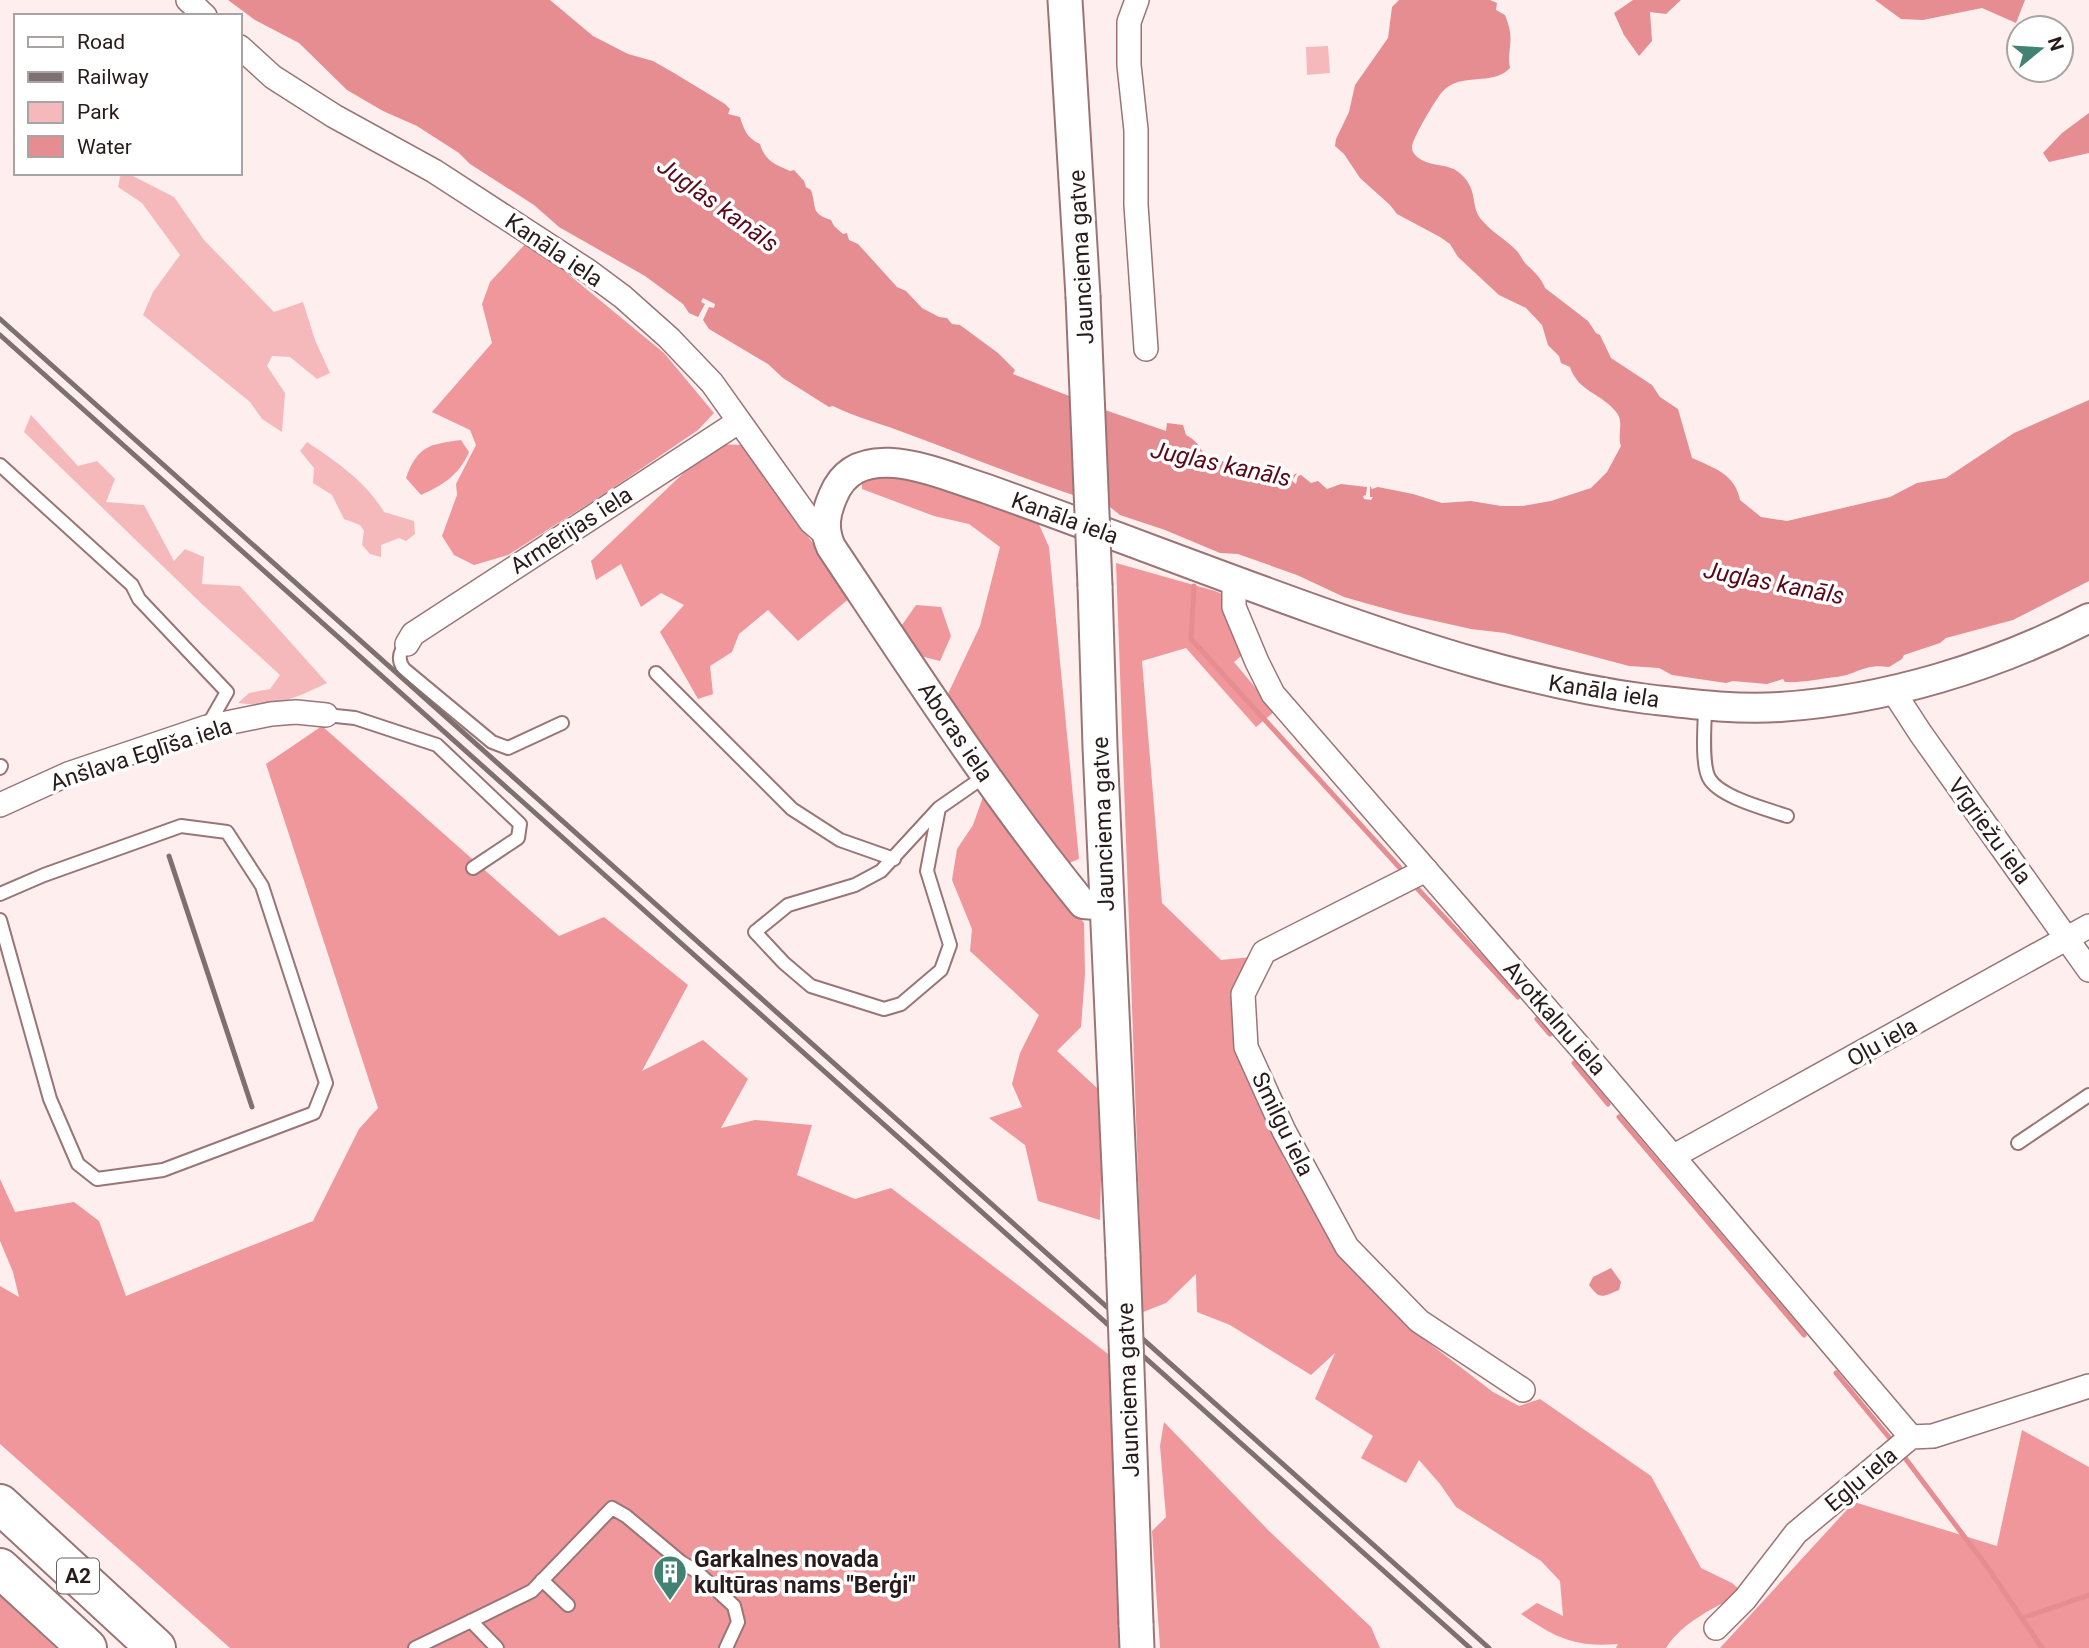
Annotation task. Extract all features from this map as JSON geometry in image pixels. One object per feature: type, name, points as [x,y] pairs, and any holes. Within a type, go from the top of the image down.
[{"type":"highway","name":"A2","points":[[0,1504],[156,1648]]},
{"type":"highway","name":"A2","points":[[0,1568],[87,1648]]},
{"type":"main road","name":"Jaunciema gatve","points":[[1065,0],[1083,296],[1124,1256],[1136,1636]]},
{"type":"street","points":[[188,0],[203,14]]},
{"type":"street","points":[[1137,0],[1129,22],[1129,65],[1136,130],[1136,205],[1146,349]]},
{"type":"street","name":"Kanāla iela","points":[[242,49],[273,77],[334,116],[434,171],[588,271],[623,297],[678,347],[712,383],[811,522],[825,534]]},
{"type":"street","name":"Armērijas iela","points":[[407,644],[414,634],[464,600],[738,422]]},
{"type":"street","name":"Kanāla iela","points":[[825,534],[825,513],[842,478],[855,468],[890,461],[987,489],[1383,635],[1530,678],[1586,690],[1705,706],[1777,707],[1830,702],[1893,691],[1999,658],[2089,618]]},
{"type":"street","name":"Aboras iela","points":[[825,534],[831,547],[985,776],[1083,904],[1107,906]]},
{"type":"street","name":"Avotkalnu iela","points":[[1234,581],[1234,607],[1272,694],[1674,1156],[1911,1437]]},
{"type":"street","name":"Vīgriežu iela","points":[[1893,691],[2089,970]]},
{"type":"street","name":"Anšlava Eglīša iela","points":[[0,805],[68,774],[207,727],[271,714],[296,712],[326,715]]},
{"type":"street","name":"Smilgu iela","points":[[1426,870],[1264,952],[1242,995],[1246,1047],[1284,1130],[1347,1247],[1419,1321],[1523,1390]]},
{"type":"street","name":"Oļu iela","points":[[1674,1156],[2089,926]]},
{"type":"street","name":"Egļu iela","points":[[1716,1628],[1745,1599],[1796,1532],[1911,1437],[1933,1436],[2089,1386]]},
{"type":"lane","points":[[0,465],[132,584],[139,599],[227,692],[207,727]]},
{"type":"lane","points":[[407,644],[400,652],[400,662],[404,669],[492,742],[508,748],[562,723]]},
{"type":"lane","points":[[656,673],[792,809],[840,840],[894,859]]},
{"type":"lane","points":[[1705,706],[1704,751],[1709,778],[1729,795],[1787,816]]},
{"type":"lane","points":[[326,715],[355,718],[437,745],[520,824],[518,838],[473,867]]},
{"type":"lane","points":[[939,808],[928,871],[950,945],[941,970],[901,1004],[884,1009],[811,986],[784,963],[755,932],[788,905],[855,885],[881,871],[939,808],[985,776]]},
{"type":"lane","points":[[0,894],[44,874],[181,826],[227,832],[262,886],[326,1083],[314,1113],[163,1170],[97,1179],[78,1164],[50,1099],[0,920]]},
{"type":"lane","points":[[2018,1143],[2089,1094]]},
{"type":"lane","points":[[415,1648],[532,1591],[612,1508],[696,1571],[734,1606],[738,1622],[726,1648]]},
{"type":"lane","points":[[542,1580],[568,1605]]},
{"type":"lane","points":[[471,1620],[497,1648]]},
{"type":"green space","points":[[1328,46],[1330,73],[1307,75],[1306,47]]},
{"type":"green space","points":[[121,175],[131,175],[174,197],[204,240],[274,312],[303,302],[315,340],[330,373],[317,379],[290,357],[272,356],[267,366],[285,393],[282,432],[262,419],[250,402],[143,315],[153,292],[180,255],[142,203],[118,187]]},
{"type":"green space","points":[[31,415],[78,466],[97,461],[115,479],[106,502],[144,505],[174,561],[185,549],[204,557],[202,584],[240,586],[327,683],[284,701],[238,703],[249,693],[270,689],[280,675],[203,605],[24,432]]},
{"type":"green space","points":[[307,442],[359,482],[384,512],[414,521],[415,534],[406,541],[399,538],[381,545],[381,557],[370,554],[362,545],[364,531],[360,525],[344,519],[332,495],[313,483],[314,468],[300,451]]},
{"type":"shaded area","points":[[528,241],[664,353],[714,413],[698,430],[508,555],[474,565],[454,555],[442,536],[457,495],[456,484],[476,445],[470,430],[432,412],[492,343],[482,304],[490,282]]},
{"type":"shaded area","points":[[461,440],[469,452],[460,467],[443,483],[421,495],[406,478],[415,459],[433,445]]},
{"type":"shaded area","points":[[714,444],[743,445],[851,597],[798,641],[768,610],[739,634],[732,652],[710,666],[713,694],[698,699],[660,632],[684,605],[661,593],[641,607],[621,564],[596,580],[591,561]]},
{"type":"shaded area","points":[[887,473],[1037,520],[1049,547],[1079,859],[1069,863],[1043,833],[946,698],[980,626],[1000,547],[969,524],[934,516],[862,489],[862,476]]},
{"type":"shaded area","points":[[1116,563],[1215,591],[1244,603],[1254,645],[1234,662],[1275,711],[1256,727],[1186,648],[1142,661],[1162,903],[1221,960],[1262,956],[1241,1054],[1284,1159],[1339,1253],[1412,1330],[1493,1392],[1519,1406],[1540,1399],[1651,1476],[1701,1568],[1732,1583],[1743,1593],[1711,1609],[1681,1630],[1666,1648],[1616,1648],[1618,1644],[1577,1642],[1555,1635],[1521,1614],[1537,1603],[1563,1616],[1560,1581],[1541,1561],[1456,1507],[1419,1460],[1406,1483],[1361,1458],[1373,1436],[1315,1399],[1335,1353],[1311,1375],[1230,1325],[1197,1312],[1196,1274],[1166,1303],[1143,1312]]},
{"type":"shaded area","points":[[916,605],[941,607],[951,636],[940,661],[920,656],[902,625]]},
{"type":"shaded area","points":[[322,726],[559,936],[604,917],[688,985],[642,1071],[703,1040],[748,1079],[721,1128],[755,1120],[812,1125],[797,1175],[855,1199],[891,1188],[1112,1357],[1120,1648],[230,1648],[0,1444],[0,1286],[19,1297],[13,1272],[0,1241],[0,1179],[15,1212],[74,1202],[99,1221],[126,1296],[313,1221],[359,1129],[378,1108],[266,764]]},
{"type":"shaded area","points":[[984,794],[1084,923],[1085,974],[1081,1027],[1057,1051],[1097,1088],[1102,1138],[1100,1220],[1038,1201],[1025,1145],[989,1118],[1022,1107],[1012,1084],[1020,1053],[1039,1015],[970,951],[972,929],[952,880],[957,849],[973,825]]},
{"type":"shaded area","points":[[1164,1422],[1268,1530],[1371,1627],[1380,1648],[1160,1648],[1152,1531],[1166,1517],[1160,1446]]},
{"type":"shaded area","points":[[2022,1430],[2089,1467],[2089,1648],[1720,1648],[1854,1502],[1997,1546]]},
{"type":"shaded area","points":[[0,1596],[56,1648],[0,1648]]},
{"type":"water","name":"Juglas kanāls","points":[[228,0],[550,0],[593,36],[628,54],[653,61],[725,104],[730,109],[728,114],[740,117],[747,133],[760,144],[767,158],[784,169],[794,170],[804,181],[806,187],[811,190],[815,209],[820,215],[831,220],[843,234],[847,233],[849,240],[858,244],[897,287],[906,291],[922,308],[947,318],[952,324],[960,325],[998,353],[1015,370],[1013,374],[1166,431],[1167,423],[1183,425],[1186,435],[1211,457],[1220,461],[1242,461],[1253,472],[1280,478],[1297,473],[1292,481],[1296,484],[1298,476],[1301,475],[1311,483],[1318,481],[1327,489],[1341,484],[1367,487],[1366,495],[1363,496],[1364,499],[1371,500],[1373,497],[1370,497],[1370,486],[1372,489],[1378,487],[1413,494],[1442,503],[1471,501],[1501,506],[1523,506],[1551,501],[1591,488],[1607,472],[1621,446],[1617,413],[1584,387],[1570,367],[1561,363],[1559,356],[1548,345],[1542,325],[1526,308],[1499,295],[1458,257],[1450,244],[1397,214],[1360,178],[1344,154],[1335,146],[1349,112],[1355,85],[1388,38],[1392,7],[1399,0],[1490,0],[1497,3],[1496,10],[1505,15],[1508,23],[1510,68],[1494,77],[1458,82],[1442,92],[1419,129],[1412,151],[1422,160],[1454,169],[1464,177],[1471,189],[1477,213],[1484,223],[1516,250],[1545,288],[1588,321],[1600,335],[1611,358],[1652,385],[1660,397],[1678,409],[1692,458],[1728,478],[1740,500],[1761,517],[1787,521],[1890,497],[1917,483],[1946,478],[2014,433],[2089,400],[2089,581],[2013,620],[1946,638],[1940,643],[1904,655],[1889,667],[1866,668],[1843,676],[1804,681],[1785,682],[1783,679],[1767,684],[1733,681],[1726,683],[1672,675],[1659,668],[1629,666],[1505,633],[1471,629],[1344,597],[1297,575],[1238,554],[1220,553],[1120,515],[1110,507],[833,406],[829,407],[783,378],[768,364],[709,329],[703,320],[709,307],[714,308],[715,304],[703,298],[701,302],[705,304],[698,317],[689,313],[683,304],[645,276],[559,227],[534,205],[470,164],[459,153],[417,126],[383,111],[347,90],[299,43],[255,20]]},
{"type":"water","points":[[1633,0],[1681,0],[1666,14],[1650,12],[1652,41],[1639,56],[1624,35],[1614,13]]},
{"type":"water","points":[[1875,0],[2025,0],[2020,14],[2005,14],[2005,18],[1982,8],[1923,20],[1901,19]]},
{"type":"water","points":[[2089,113],[2089,153],[2049,162],[2043,153],[2062,133]]},
{"type":"water","points":[[1611,1268],[1621,1282],[1619,1290],[1599,1295],[1589,1285],[1593,1277]]},
{"type":"waterway","points":[[1194,586],[1191,639],[1400,868]]},
{"type":"waterway","points":[[1416,887],[1518,997]]},
{"type":"waterway","points":[[1537,1019],[1550,1034]]},
{"type":"waterway","points":[[1574,1063],[1608,1104]]},
{"type":"waterway","points":[[1619,1117],[1804,1335]]},
{"type":"waterway","points":[[1836,1373],[1892,1441]]},
{"type":"waterway","points":[[1902,1454],[1988,1568],[2042,1648]]},
{"type":"waterway","points":[[2022,1618],[2089,1595]]},
{"type":"railway","points":[[0,319],[1489,1648]]},
{"type":"railway","points":[[0,335],[1470,1648]]},
{"type":"railway","points":[[169,856],[252,1107]]},
{"type":"place","name":"Garkalnes novada kultūras nams \"Berģi\"","points":[[670,1602]]}]
